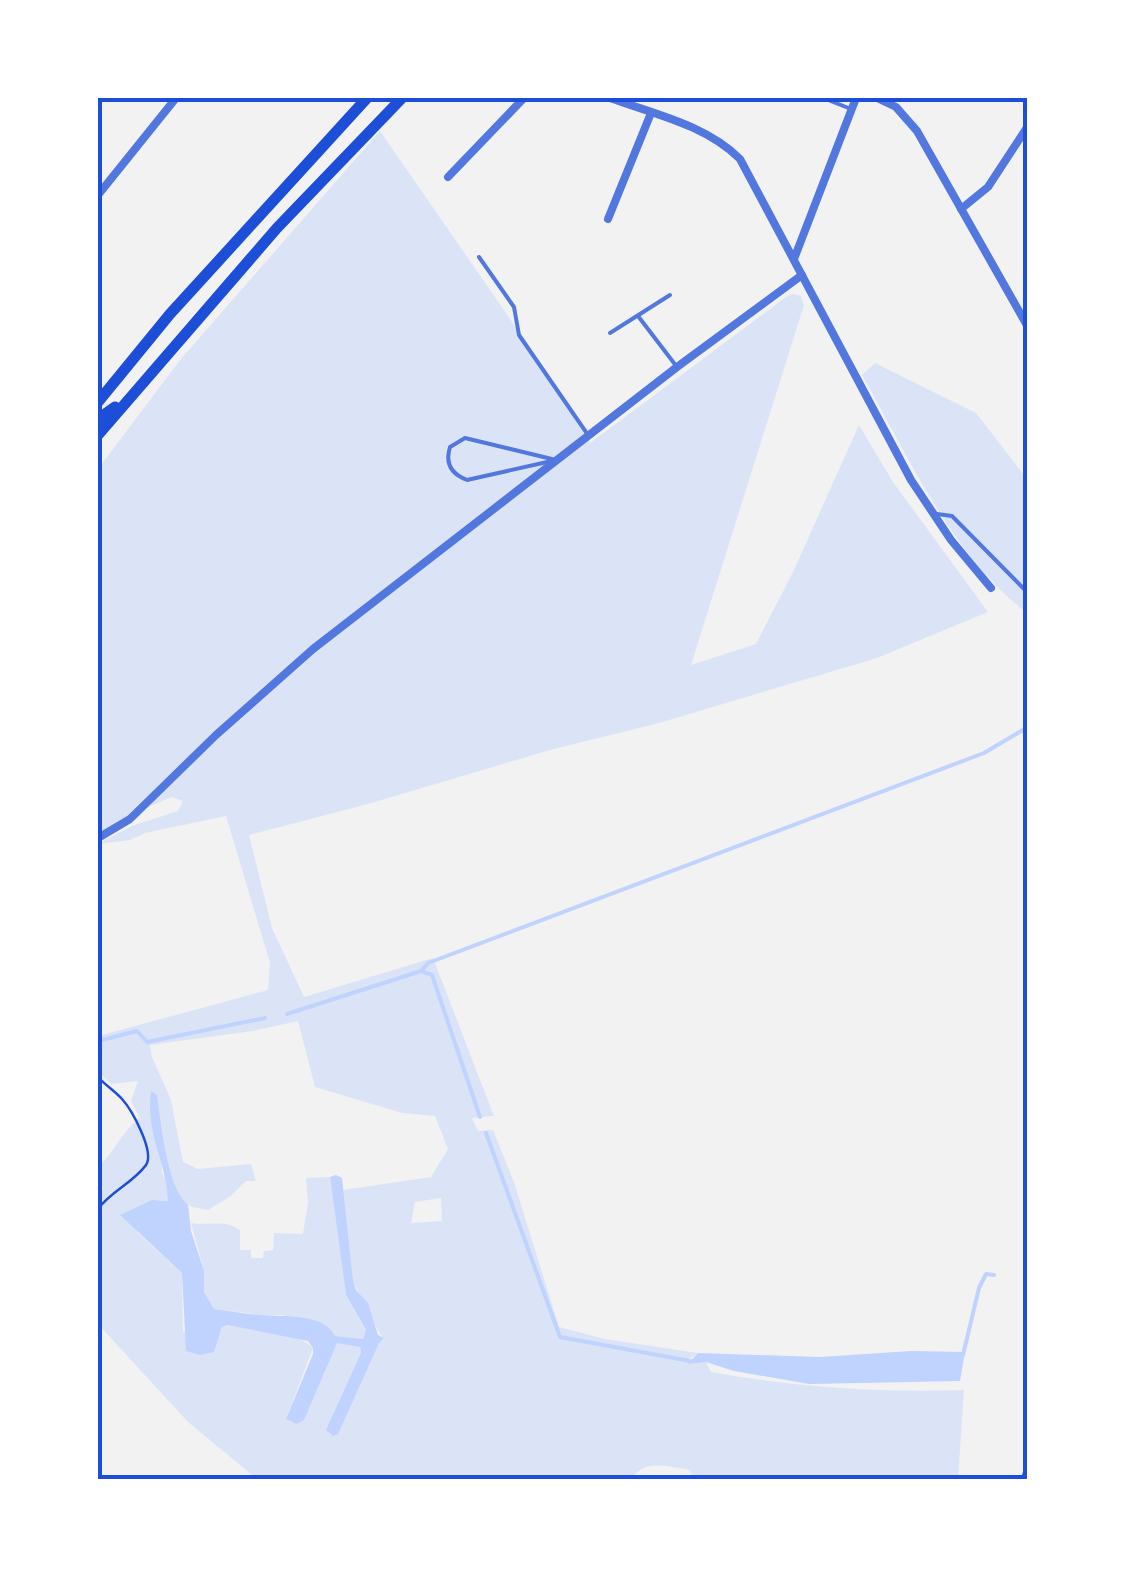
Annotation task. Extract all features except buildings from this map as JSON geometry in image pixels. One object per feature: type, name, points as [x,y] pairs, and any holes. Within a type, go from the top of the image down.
[{"type":"highway","points":[[98,402],[170,314],[368,98]]},
{"type":"highway","points":[[98,435],[277,228],[402,98]]},
{"type":"highway","points":[[98,419],[126,399]]},
{"type":"street","points":[[98,195],[176,98]]},
{"type":"street","points":[[448,177],[524,98]]},
{"type":"street","points":[[610,98],[704,132],[740,159],[932,514],[991,588]]},
{"type":"street","points":[[794,259],[856,98]]},
{"type":"street","points":[[877,98],[906,117],[1028,327]]},
{"type":"street","points":[[608,219],[651,113]]},
{"type":"street","points":[[960,209],[988,188],[1028,126]]},
{"type":"street","points":[[98,838],[130,819],[216,735],[313,649],[677,366],[802,275]]},
{"type":"lane","points":[[823,98],[851,109]]},
{"type":"lane","points":[[478,257],[514,307],[520,335],[588,436]]},
{"type":"lane","points":[[610,333],[670,296]]},
{"type":"lane","points":[[638,316],[677,366]]},
{"type":"lane","points":[[465,438],[556,460],[466,480],[452,471],[448,460],[450,447],[465,438]]},
{"type":"lane","points":[[932,514],[944,512],[952,516],[1028,592]]},
{"type":"path","points":[[98,1077],[122,1099],[141,1131],[149,1156],[147,1164],[114,1190],[98,1209]]},
{"type":"path","points":[[1022,1480],[1028,1458]]},
{"type":"shaded area","points":[[380,131],[590,443],[786,297],[801,296],[804,305],[691,665],[756,644],[859,425],[893,482],[988,612],[877,658],[659,723],[249,835],[272,928],[304,997],[433,958],[494,1116],[472,1118],[478,1131],[493,1130],[514,1182],[559,1327],[605,1339],[698,1353],[689,1359],[706,1362],[711,1372],[743,1377],[869,1390],[964,1390],[958,1479],[693,1480],[690,1470],[649,1466],[631,1480],[527,1480],[516,1476],[515,1480],[257,1479],[188,1422],[98,1324],[98,1167],[140,1118],[131,1101],[138,1081],[111,1084],[98,1071],[98,1036],[268,990],[270,963],[226,816],[98,844],[132,826],[178,811],[183,801],[172,797],[127,816],[98,834],[98,469],[180,360]],"holes":[[[298,1021],[315,1087],[402,1113],[435,1116],[448,1149],[431,1177],[343,1190],[353,1280],[383,1338],[361,1353],[360,1347],[337,1342],[286,1419],[313,1348],[286,1335],[229,1325],[222,1327],[214,1352],[183,1331],[182,1273],[137,1232],[152,1200],[168,1201],[168,1183],[162,1173],[157,1095],[171,1176],[182,1201],[208,1210],[246,1181],[256,1181],[251,1164],[198,1169],[183,1162],[171,1100],[150,1045]],[[441,1198],[442,1221],[411,1223],[415,1202]]]},
{"type":"shaded area","points":[[875,363],[976,413],[1027,479],[1027,613],[976,563],[934,503],[862,375]]},
{"type":"shaded area","points":[[330,1177],[346,1295],[366,1331],[363,1339],[335,1336],[282,1315],[214,1309],[204,1292],[204,1271],[191,1223],[234,1227],[240,1230],[240,1250],[251,1250],[251,1258],[263,1258],[264,1251],[273,1250],[274,1233],[303,1234],[308,1202],[306,1178]]},
{"type":"water","points":[[151,1091],[157,1095],[170,1169],[188,1205],[191,1231],[204,1271],[204,1292],[214,1309],[313,1320],[335,1336],[363,1339],[366,1330],[346,1295],[330,1177],[342,1178],[353,1280],[368,1303],[378,1335],[384,1338],[338,1434],[333,1436],[326,1430],[361,1353],[360,1347],[337,1343],[304,1420],[297,1424],[286,1419],[313,1354],[308,1341],[228,1325],[222,1327],[214,1352],[200,1355],[186,1351],[182,1273],[120,1215],[152,1200],[168,1201],[153,1135]]},
{"type":"water","points":[[965,1352],[960,1381],[809,1384],[706,1362],[687,1364],[698,1353],[820,1357]]},
{"type":"waterway","points":[[421,971],[428,963],[984,753],[1028,727]]},
{"type":"waterway","points":[[287,1014],[421,971],[432,975],[480,1117]]},
{"type":"waterway","points":[[98,1041],[137,1031],[147,1042],[265,1018]]},
{"type":"waterway","points":[[486,1133],[560,1337],[690,1361]]},
{"type":"waterway","points":[[963,1355],[979,1288],[986,1274],[994,1275]]}]
